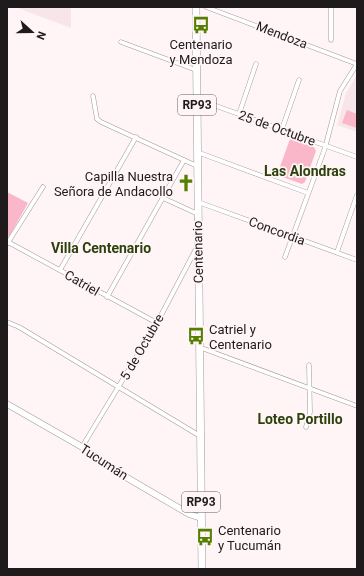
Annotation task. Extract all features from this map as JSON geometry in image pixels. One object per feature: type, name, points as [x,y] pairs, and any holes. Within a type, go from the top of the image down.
[{"type":"main road","name":"Centenario","points":[[196,7],[202,569]]},
{"type":"main road","name":"Tucumán","points":[[7,404],[82,447],[112,469],[189,514],[201,518]]},
{"type":"street","name":"Mendoza","points":[[206,7],[357,64]]},
{"type":"street","points":[[331,7],[331,40]]},
{"type":"street","points":[[120,42],[196,70]]},
{"type":"street","points":[[239,114],[256,64]]},
{"type":"street","points":[[285,257],[326,146],[340,91],[357,64]]},
{"type":"street","points":[[282,129],[299,80]]},
{"type":"street","points":[[93,96],[97,119],[101,122],[198,166]]},
{"type":"street","name":"25 de Octubre","points":[[197,98],[357,157]]},
{"type":"street","points":[[60,270],[136,137]]},
{"type":"street","points":[[197,152],[308,193]]},
{"type":"street","points":[[107,297],[184,160]]},
{"type":"street","points":[[8,243],[43,187]]},
{"type":"street","points":[[337,252],[355,209],[357,196]]},
{"type":"street","points":[[163,198],[198,214]]},
{"type":"street","name":"Concordia","points":[[198,202],[357,260]]},
{"type":"street","name":"Catriel","points":[[8,243],[157,323]]},
{"type":"street","name":"5 de Octubre","points":[[82,447],[157,323],[198,245]]},
{"type":"street","points":[[7,322],[19,326],[200,436]]},
{"type":"street","points":[[200,347],[357,406]]},
{"type":"street","points":[[306,427],[310,412],[309,366]]},
{"type":"shaded area","points":[[15,7],[71,7],[71,28]]},
{"type":"shaded area","points":[[357,75],[357,132],[337,125],[346,93]]},
{"type":"shaded area","points":[[347,110],[357,114],[357,128],[342,123]]},
{"type":"shaded area","points":[[290,139],[314,147],[316,151],[305,182],[302,184],[277,175]]},
{"type":"shaded area","points":[[7,192],[28,203],[10,235],[7,237]]},
{"type":"place","name":"Centenario y Mendoza","points":[[201,25]]},
{"type":"place","name":"Capilla Nuestra Señora de Andacollo","points":[[186,183]]},
{"type":"place","name":"Catriel y Centenario","points":[[196,336]]},
{"type":"place","name":"Centenario y Tucumán","points":[[205,537]]},
{"type":"district","name":"Las Alondras","points":[[305,171]]},
{"type":"district","name":"Villa Centenario","points":[[101,248]]},
{"type":"district","name":"Loteo Portillo","points":[[300,419]]}]
